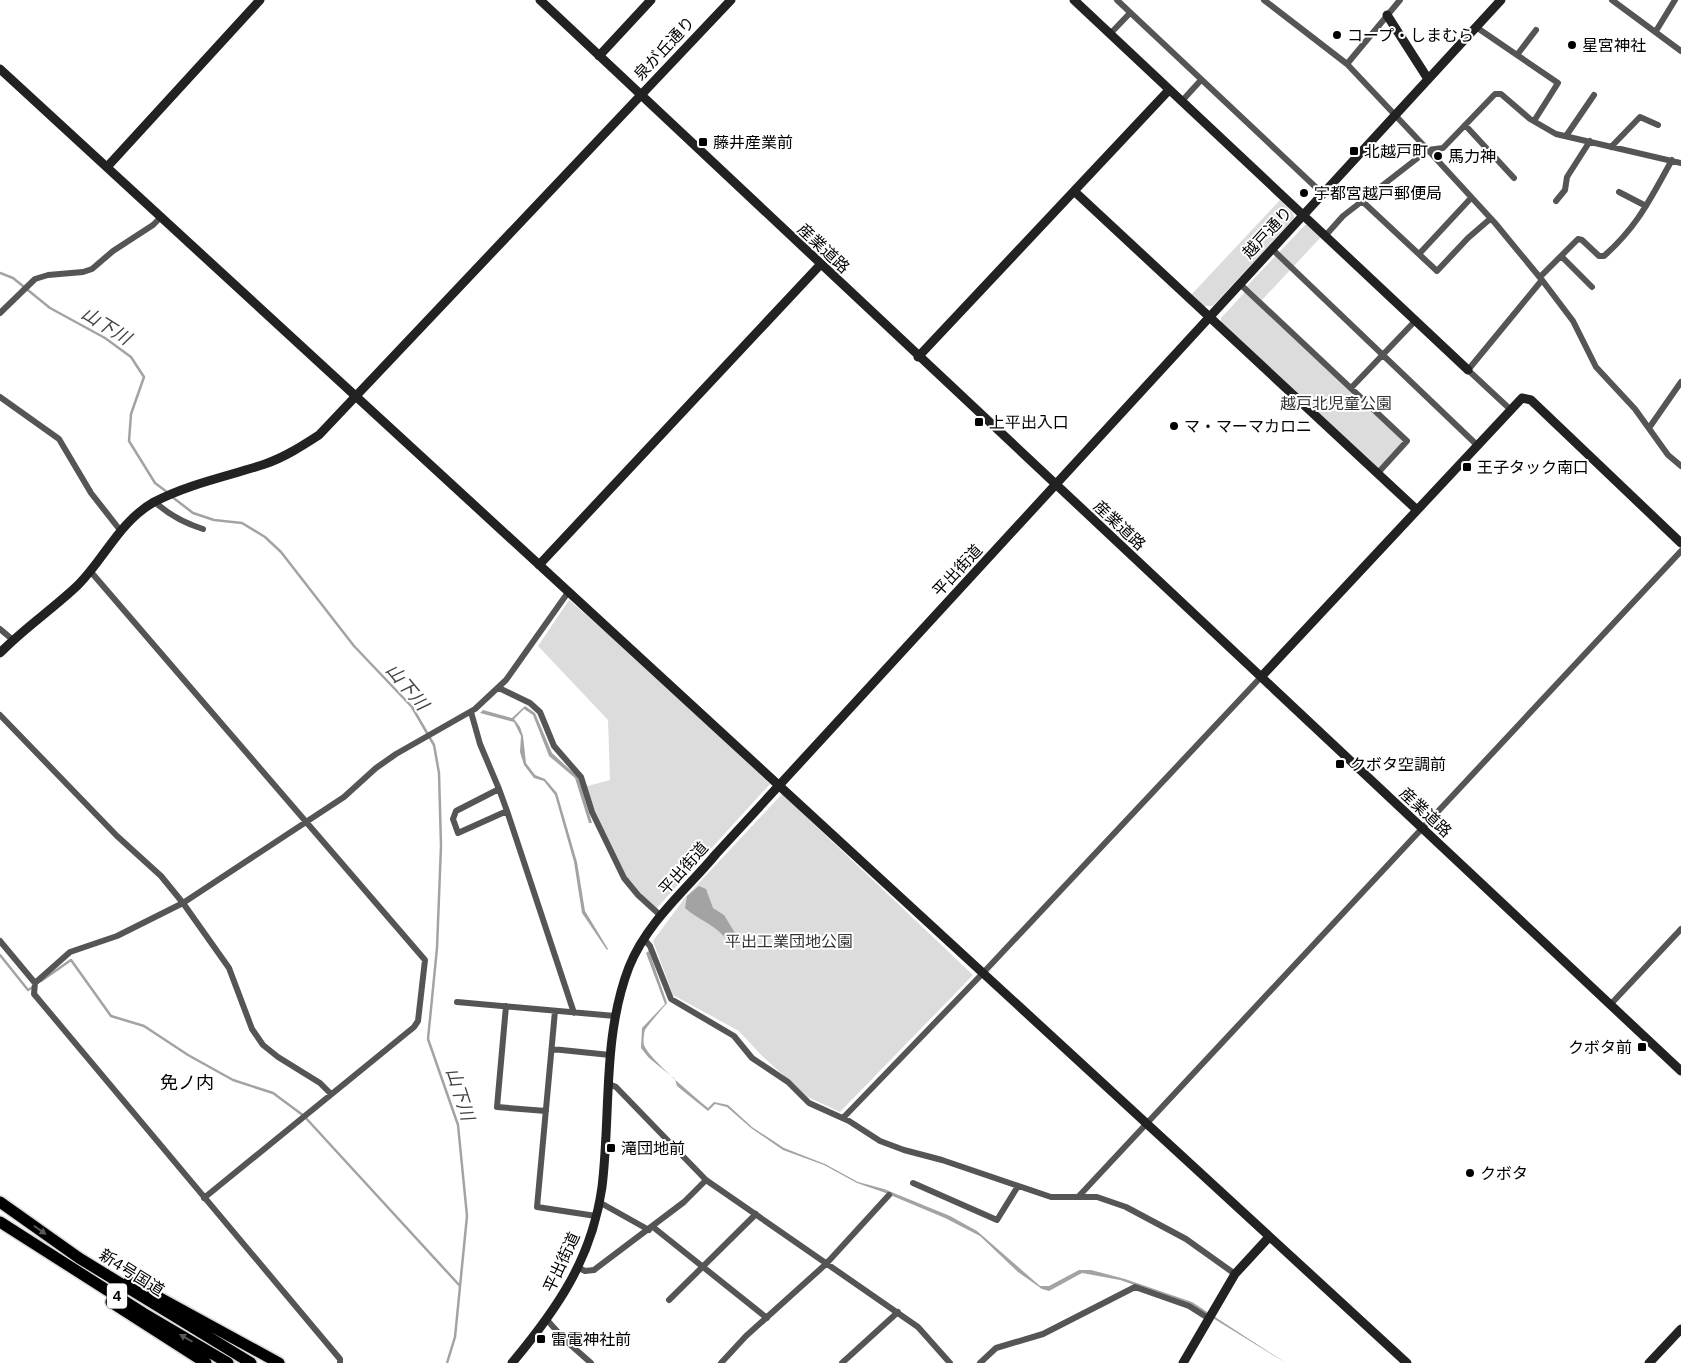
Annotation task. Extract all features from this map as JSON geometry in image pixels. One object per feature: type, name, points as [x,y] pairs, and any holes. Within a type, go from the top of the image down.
[{"type":"highway","name":"新4号国道","points":[[0,1202],[79,1258],[251,1363]]},
{"type":"highway","name":"新4号国道","points":[[4,1224],[143,1313],[228,1363]]},
{"type":"highway","points":[[4,1224],[52,1262],[206,1363]]},
{"type":"highway","points":[[79,1258],[102,1266],[279,1363]]},
{"type":"street","points":[[107,167],[260,0]]},
{"type":"street","name":"産業道路","points":[[540,0],[918,357],[1681,1071]]},
{"type":"street","points":[[598,56],[651,0]]},
{"type":"street","name":"泉が丘通り","points":[[0,653],[91,572],[120,530],[137,513],[155,502],[207,482],[266,464],[293,452],[319,435],[731,0]]},
{"type":"street","points":[[1074,0],[1511,410]]},
{"type":"street","points":[[1117,0],[1323,194]]},
{"type":"street","points":[[1264,0],[1347,64],[1490,218],[1573,321],[1596,367],[1635,409],[1668,455],[1681,466]]},
{"type":"street","points":[[1347,64],[1400,0]]},
{"type":"street","points":[[1612,0],[1681,50]]},
{"type":"street","points":[[1656,31],[1675,0]]},
{"type":"street","name":"越戸通り","points":[[1055,485],[1498,1]]},
{"type":"street","points":[[1110,34],[1130,13]]},
{"type":"street","points":[[1387,15],[1428,79]]},
{"type":"street","points":[[1476,27],[1558,84],[1534,121]]},
{"type":"street","points":[[1517,55],[1536,30]]},
{"type":"street","points":[[0,69],[1405,1362]]},
{"type":"street","points":[[1181,102],[1201,80]]},
{"type":"street","points":[[918,357],[1169,90]]},
{"type":"street","points":[[1326,235],[1343,216],[1428,150],[1443,148],[1495,94],[1501,94],[1534,121],[1556,134],[1681,163]]},
{"type":"street","points":[[1566,136],[1594,95]]},
{"type":"street","points":[[1611,146],[1640,117],[1658,125]]},
{"type":"street","points":[[1466,125],[1514,178]]},
{"type":"street","points":[[1556,200],[1566,190],[1567,177],[1590,142]]},
{"type":"street","points":[[1468,370],[1541,279],[1578,239],[1582,240],[1599,256],[1604,256],[1636,224],[1672,160]]},
{"type":"street","points":[[1074,191],[1376,474],[1417,510]]},
{"type":"street","points":[[1618,192],[1646,206]]},
{"type":"street","points":[[1418,254],[1471,198]]},
{"type":"street","points":[[1362,201],[1437,271],[1490,218]]},
{"type":"street","points":[[0,313],[35,279],[48,275],[83,272],[92,269],[113,251],[153,225],[161,216]]},
{"type":"street","points":[[1272,249],[1478,446]]},
{"type":"street","points":[[1562,256],[1592,286]]},
{"type":"street","points":[[539,565],[820,265]]},
{"type":"street","points":[[1240,284],[1407,441],[1376,474]]},
{"type":"street","points":[[1351,388],[1416,320]]},
{"type":"street","points":[[1649,428],[1681,382]]},
{"type":"street","points":[[0,397],[59,439],[92,493],[120,530]]},
{"type":"street","points":[[843,1118],[983,973],[1522,398],[1531,400],[1681,543]]},
{"type":"street","name":"平出街道","points":[[512,1363],[562,1299],[579,1268],[596,1216],[599,1202],[610,1055],[615,1016],[630,966],[644,939],[661,916],[778,786],[1055,485]]},
{"type":"street","points":[[155,502],[166,512],[190,525],[203,529]]},
{"type":"street","points":[[1079,1196],[1146,1122],[1681,551]]},
{"type":"street","points":[[91,572],[425,960],[418,1021],[414,1027],[204,1198]]},
{"type":"street","points":[[34,983],[70,952],[117,936],[183,902],[344,797],[376,768],[396,754],[471,712],[499,688],[569,592]]},
{"type":"street","points":[[0,629],[13,640]]},
{"type":"street","points":[[499,688],[530,703],[540,712],[554,746],[581,777],[592,812],[624,878],[638,896],[661,916]]},
{"type":"street","points":[[471,712],[480,744],[500,789],[574,1013]]},
{"type":"street","points":[[0,715],[117,836],[162,876],[183,902],[229,968],[252,1029],[263,1045],[278,1058],[320,1083],[332,1094]]},
{"type":"street","points":[[500,789],[456,811],[453,819],[458,833],[507,811]]},
{"type":"street","points":[[1610,1005],[1681,929]]},
{"type":"street","points":[[644,939],[650,946],[671,999],[734,1036],[752,1058],[788,1082],[809,1103],[843,1118],[880,1141],[904,1150],[942,1160],[1051,1197],[1097,1197],[1134,1211],[1186,1239],[1235,1274]]},
{"type":"street","points":[[0,941],[34,983],[34,994],[340,1359],[340,1363]]},
{"type":"street","points":[[457,1002],[615,1016]]},
{"type":"street","points":[[506,1006],[496,1107],[546,1111]]},
{"type":"street","points":[[555,1011],[538,1207],[596,1216]]},
{"type":"street","points":[[552,1049],[610,1055]]},
{"type":"street","points":[[609,1084],[616,1087],[706,1180],[898,1312],[918,1327],[950,1363]]},
{"type":"street","points":[[579,1268],[585,1271],[594,1270],[651,1229],[684,1202],[706,1180]]},
{"type":"street","points":[[913,1183],[997,1220],[1018,1186]]},
{"type":"street","points":[[721,1363],[826,1264],[888,1195]]},
{"type":"street","points":[[599,1202],[651,1229],[767,1318]]},
{"type":"street","points":[[669,1300],[704,1268],[756,1214]]},
{"type":"street","points":[[1183,1363],[1235,1274],[1269,1237]]},
{"type":"street","points":[[980,1363],[996,1348],[1043,1334],[1135,1287],[1189,1306],[1208,1318]]},
{"type":"street","points":[[842,1363],[898,1312]]},
{"type":"street","points":[[547,1320],[565,1340],[591,1363]]},
{"type":"street","points":[[1649,1363],[1681,1329]]},
{"type":"green space","points":[[1280,200],[1293,213],[1294,218],[1213,306],[1204,306],[1191,295]]},
{"type":"green space","points":[[1305,225],[1311,225],[1322,236],[1262,300],[1247,286]]},
{"type":"green space","name":"越戸北児童公園","points":[[1245,292],[1405,441],[1378,469],[1221,323],[1221,318]]},
{"type":"green space","points":[[569,600],[637,659],[770,784],[655,910],[620,869],[584,787],[610,780],[608,720],[538,646]]},
{"type":"green space","name":"平出工業団地公園","points":[[782,794],[973,975],[840,1112],[808,1097],[762,1056],[739,1031],[673,995],[653,941],[684,899]]},
{"type":"shaded area","points":[[525,706],[535,713],[552,753],[578,777],[592,823],[589,823],[575,778],[549,756],[533,715],[524,709],[514,719],[520,727],[523,736],[526,763],[535,775],[545,779],[557,793],[577,862],[585,911],[607,950],[582,913],[574,862],[555,795],[544,781],[534,778],[524,765],[520,752],[521,736],[514,722],[480,713],[483,710],[512,718]]},
{"type":"shaded area","points":[[699,886],[706,889],[713,908],[724,915],[735,933],[728,941],[718,930],[685,908],[687,896]]},
{"type":"shaded area","points":[[649,951],[667,1003],[645,1030],[644,1044],[647,1051],[671,1076],[649,1058],[641,1048],[642,1028],[665,1004],[646,953]]},
{"type":"shaded area","points":[[675,1080],[708,1108],[714,1102],[728,1105],[752,1127],[784,1148],[825,1164],[858,1182],[884,1189],[950,1216],[977,1231],[1040,1286],[1049,1286],[1079,1270],[1091,1270],[1125,1279],[1192,1302],[1286,1363],[1190,1304],[1120,1280],[1082,1273],[1049,1291],[1042,1289],[1018,1272],[980,1236],[945,1218],[857,1183],[824,1165],[783,1150],[751,1128],[727,1107],[715,1104],[708,1111],[677,1086]]},
{"type":"waterway","name":"山下川","points":[[0,273],[13,278],[50,308],[105,338],[131,357],[144,377],[131,414],[129,441],[155,483],[167,492]]},
{"type":"waterway","name":"山下川","points":[[171,496],[193,513],[214,520],[242,523],[265,537],[281,552],[354,646],[412,707],[434,745],[439,773],[441,846],[437,948],[428,1039],[458,1125],[467,1216],[455,1337],[447,1363]]},
{"type":"waterway","points":[[0,955],[28,990],[33,987]]},
{"type":"waterway","points":[[41,981],[71,960],[111,1016],[144,1026],[188,1055],[233,1080],[273,1093],[304,1116],[460,1286]]},
{"type":"place","name":"コープ・しまむら","points":[[1337,35]]},
{"type":"place","name":"星宮神社","points":[[1572,45]]},
{"type":"place","name":"藤井産業前","points":[[703,142]]},
{"type":"place","name":"北越戸町","points":[[1354,151]]},
{"type":"place","name":"馬力神","points":[[1438,156]]},
{"type":"place","name":"宇都宮越戸郵便局","points":[[1304,193]]},
{"type":"place","name":"上平出入口","points":[[979,422]]},
{"type":"place","name":"マ・マーマカロニ","points":[[1174,426]]},
{"type":"place","name":"王子タック南口","points":[[1467,467]]},
{"type":"place","name":"クボタ空調前","points":[[1340,764]]},
{"type":"place","name":"クボタ前","points":[[1642,1047]]},
{"type":"place","name":"滝団地前","points":[[611,1148]]},
{"type":"place","name":"クボタ","points":[[1470,1173]]},
{"type":"place","name":"雷電神社前","points":[[541,1339]]},
{"type":"district","name":"免ノ内","points":[[187,1083]]}]
